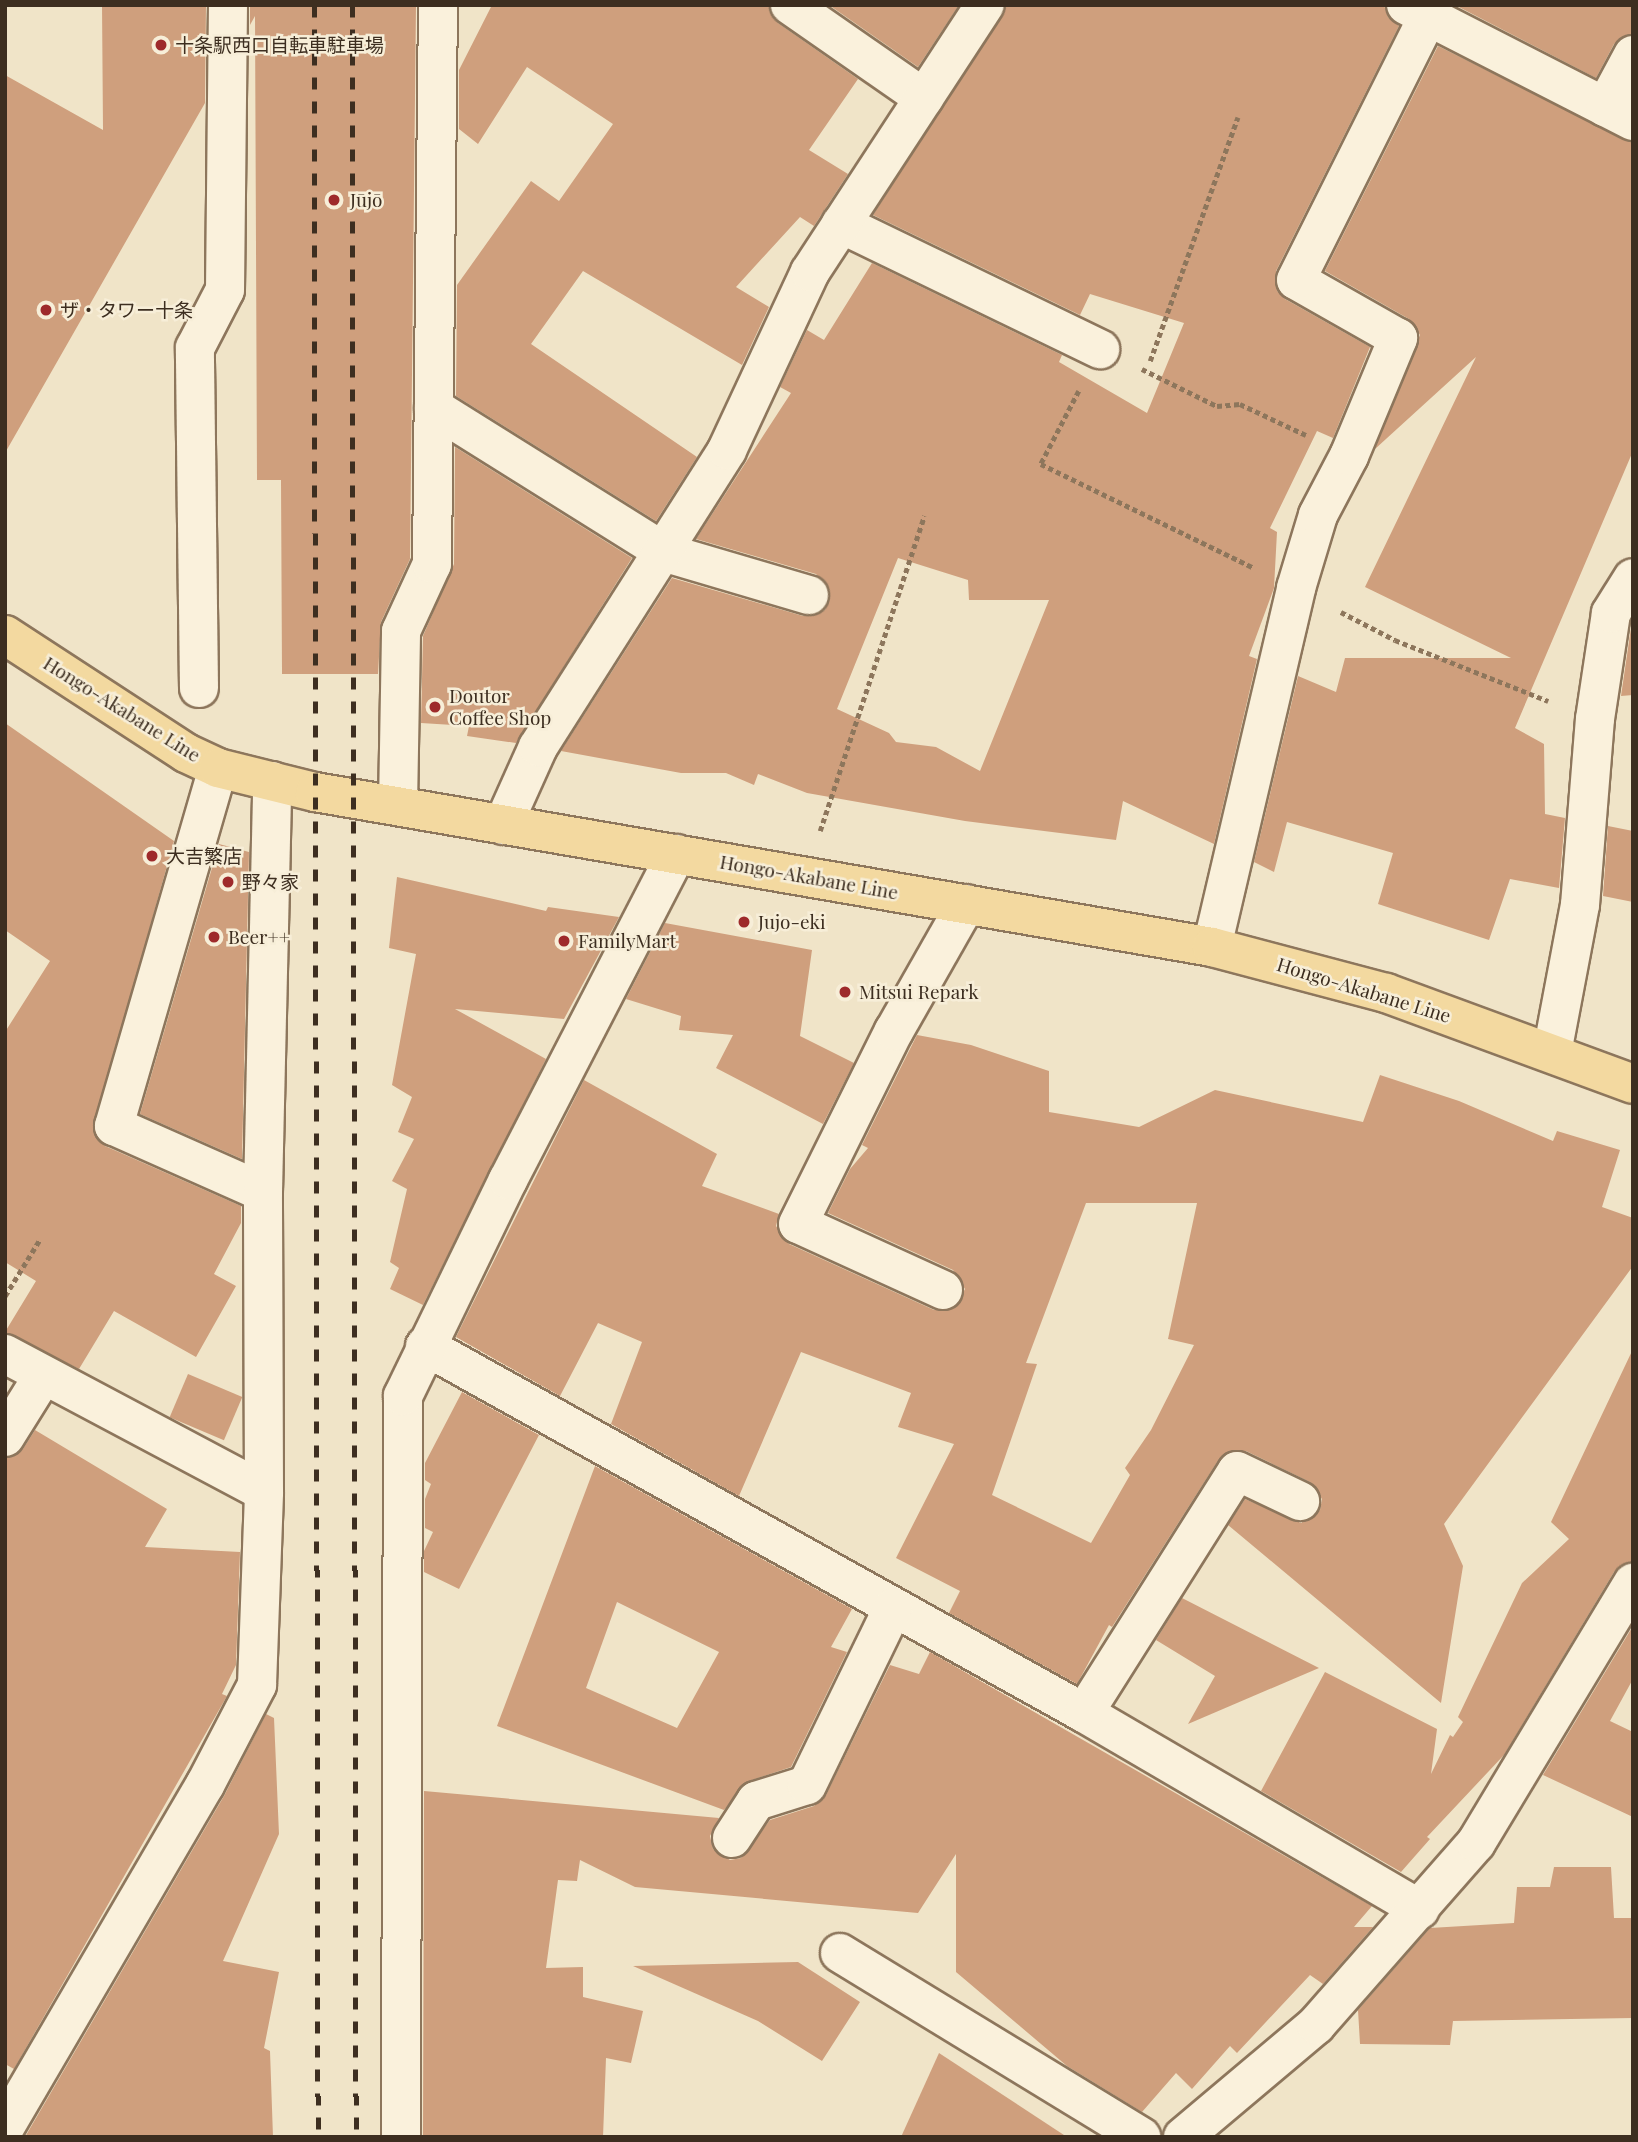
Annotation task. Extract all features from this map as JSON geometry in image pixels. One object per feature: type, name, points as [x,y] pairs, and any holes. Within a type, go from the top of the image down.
[{"type":"main road","name":"Hongo-Akabane Line","points":[[10,648],[186,753],[218,768],[272,781],[503,825],[1212,947],[1386,993],[1633,1084]]},
{"type":"street","points":[[199,688],[195,348],[225,290],[228,5]]},
{"type":"street","points":[[398,806],[401,631],[432,565],[438,5]]},
{"type":"street","points":[[790,5],[924,98]]},
{"type":"street","points":[[503,825],[538,747],[666,552],[727,450],[810,272],[985,5]]},
{"type":"street","points":[[1212,947],[1296,588],[1318,515],[1349,456],[1398,338],[1296,281],[1417,10],[1619,114],[1633,55]]},
{"type":"street","points":[[841,223],[1100,349]]},
{"type":"street","points":[[434,408],[666,552],[809,595]]},
{"type":"street","points":[[1552,1054],[1580,905],[1595,719],[1611,613],[1633,578]]},
{"type":"street","points":[[218,768],[114,1126],[263,1192]]},
{"type":"street","points":[[5,2127],[205,1785],[257,1685],[264,1492],[263,1192],[272,781]]},
{"type":"street","points":[[401,2137],[403,1396],[425,1346],[676,854]]},
{"type":"street","points":[[943,1290],[798,1224],[894,1031],[966,904]]},
{"type":"street","points":[[425,1346],[1084,1713],[1420,1909]]},
{"type":"street","points":[[5,1354],[264,1492]]},
{"type":"street","points":[[5,1437],[43,1376]]},
{"type":"street","points":[[1084,1713],[1237,1471],[1300,1501]]},
{"type":"street","points":[[1183,2137],[1316,2025],[1476,1843],[1633,1583]]},
{"type":"street","points":[[732,1838],[757,1801],[807,1785],[893,1608]]},
{"type":"street","points":[[840,1953],[1141,2137]]},
{"type":"path","points":[[1146,372],[1238,117]]},
{"type":"path","points":[[1349,456],[1240,404],[1217,406],[1100,349],[1041,464],[1296,588],[1395,640],[1595,719]]},
{"type":"path","points":[[805,876],[924,516]]},
{"type":"path","points":[[5,1296],[40,1239]]},
{"type":"building","name":"ザ・タワー十条","points":[[102,5],[206,5],[205,103],[5,453],[5,75],[103,130]]},
{"type":"building","points":[[250,5],[416,5],[410,559],[381,622],[378,674],[282,674],[281,480],[257,480],[255,16],[250,25]]},
{"type":"building","points":[[492,5],[768,5],[778,23],[858,79],[809,150],[848,174],[814,226],[800,217],[736,287],[769,307],[742,365],[583,271],[531,344],[697,457],[656,521],[456,396],[457,285],[531,181],[559,201],[613,124],[527,67],[478,144],[459,129],[459,70]]},
{"type":"building","points":[[829,5],[959,5],[918,67]]},
{"type":"building","points":[[1007,5],[1384,5],[1388,17],[1399,26],[1276,271],[1277,291],[1285,299],[1370,347],[1333,438],[1317,431],[1270,528],[1277,532],[1274,588],[1249,656],[1257,659],[1214,844],[1123,801],[1116,840],[965,821],[807,793],[758,774],[754,785],[726,773],[681,773],[561,751],[672,578],[803,616],[825,610],[830,591],[816,574],[696,539],[791,393],[780,387],[807,330],[824,340],[872,263],[1062,355],[1059,362],[1147,413],[1184,323],[1090,294],[1080,315],[873,215]],"holes":[[[898,558],[968,580],[969,600],[1049,600],[980,771],[936,747],[896,742],[889,733],[837,709]]]},
{"type":"building","points":[[1455,5],[1633,5],[1633,33],[1614,44],[1596,78]]},
{"type":"building","points":[[1438,46],[1633,143],[1633,451],[1515,728],[1544,744],[1545,814],[1565,818],[1559,888],[1510,879],[1489,940],[1378,904],[1393,853],[1287,822],[1274,872],[1254,862],[1298,676],[1336,692],[1345,658],[1511,658],[1365,587],[1476,357],[1375,449],[1420,335],[1409,319],[1325,271]]},
{"type":"building","points":[[455,447],[632,558],[516,743],[467,736],[469,726],[421,723],[423,636],[454,564]]},
{"type":"building","points":[[1632,621],[1633,695],[1621,696]]},
{"type":"building","points":[[5,723],[174,841],[93,1130],[105,1146],[241,1206],[241,1223],[214,1274],[236,1286],[196,1357],[114,1311],[79,1369],[5,1332],[36,1281],[5,1262],[5,1032],[50,961],[5,930]]},
{"type":"building","points":[[1608,826],[1633,831],[1633,902],[1603,896]]},
{"type":"building","points":[[219,844],[249,852],[242,1159],[140,1114]]},
{"type":"building","points":[[397,877],[546,911],[548,907],[619,917],[564,1019],[455,1009],[546,1059],[423,1305],[390,1289],[399,1268],[390,1262],[407,1189],[392,1181],[414,1139],[398,1132],[412,1097],[392,1085],[416,954],[389,948]]},
{"type":"building","points":[[665,923],[812,950],[800,1036],[854,1063],[823,1124],[716,1068],[733,1035],[679,1030],[681,1016],[626,999]]},
{"type":"building","points":[[917,1035],[971,1045],[1049,1071],[1049,1112],[1139,1127],[1215,1090],[1363,1122],[1380,1075],[1459,1101],[1553,1141],[1557,1131],[1620,1150],[1602,1207],[1633,1218],[1633,1266],[1444,1524],[1463,1566],[1441,1703],[1228,1525],[1245,1499],[1301,1523],[1320,1510],[1322,1499],[1310,1482],[1246,1451],[1227,1452],[1219,1459],[1112,1627],[1109,1625],[1077,1684],[949,1613],[960,1591],[896,1558],[954,1444],[898,1427],[911,1393],[801,1352],[739,1496],[611,1424],[642,1342],[598,1323],[560,1396],[456,1337],[584,1080],[717,1154],[702,1186],[779,1214],[776,1226],[789,1244],[934,1310],[955,1308],[965,1289],[953,1270],[828,1213],[850,1169],[868,1148],[862,1145]],"holes":[[[1086,1203],[1197,1203],[1168,1339],[1194,1345],[1151,1430],[1125,1468],[1130,1475],[1091,1543],[992,1495],[1037,1364],[1026,1363]]]},
{"type":"building","points":[[1633,1349],[1633,1561],[1614,1572],[1504,1755],[1427,1837],[1430,1839],[1401,1872],[1261,1791],[1325,1672],[1437,1729],[1431,1774],[1450,1735],[1453,1737],[1463,1722],[1458,1717],[1522,1583],[1569,1539],[1551,1522]]},
{"type":"building","points":[[188,1374],[242,1397],[224,1440],[170,1417]]},
{"type":"building","points":[[462,1392],[539,1435],[459,1589],[424,1572],[424,1551],[433,1532],[425,1528],[425,1499],[431,1484],[425,1480],[425,1463]]},
{"type":"building","points":[[35,1430],[167,1509],[145,1547],[240,1552],[236,1665],[222,1694],[227,1696],[14,2069],[5,2064],[5,1459],[23,1449]]},
{"type":"building","points":[[595,1466],[852,1609],[831,1647],[847,1652],[791,1767],[749,1781],[724,1810],[497,1726]],"holes":[[[617,1602],[719,1652],[677,1728],[586,1688]]]},
{"type":"building","points":[[1182,1598],[1319,1668],[1188,1724],[1215,1676],[1156,1640]]},
{"type":"building","points":[[1633,1626],[1633,1679],[1610,1721],[1633,1732],[1633,1817],[1543,1775]]},
{"type":"building","points":[[930,1652],[1372,1906],[1354,1927],[1373,1927],[1323,1984],[1310,1975],[1237,2053],[1230,2046],[1192,2089],[1176,2073],[1142,2112],[1067,2066],[956,1972],[956,1854],[918,1913],[635,1887],[580,1860],[577,1881],[558,1880],[546,1968],[583,1967],[583,1997],[643,2011],[631,2063],[606,2058],[603,2137],[423,2137],[424,1791],[719,1818],[710,1836],[713,1849],[730,1860],[741,1858],[770,1820],[814,1806],[826,1795],[890,1665],[919,1674]]},
{"type":"building","points":[[266,1714],[274,1718],[279,1834],[223,1961],[279,1972],[264,2048],[270,2051],[273,2137],[25,2137],[224,1796]]},
{"type":"building","points":[[1554,1867],[1611,1867],[1614,1918],[1633,1918],[1633,2018],[1453,2021],[1450,2045],[1360,2044],[1358,2010],[1430,1928],[1514,1923],[1517,1887],[1550,1887]]},
{"type":"building","points":[[798,1962],[860,2002],[822,2061],[758,2021],[633,1966]]},
{"type":"building","points":[[939,2053],[1067,2137],[901,2137]]},
{"type":"railway","points":[[314,5],[318,2137]]},
{"type":"railway","points":[[352,5],[356,2137]]},
{"type":"place","name":"十条駅西口自転車駐車場","points":[[161,45]]},
{"type":"place","name":"Jūjō","points":[[334,200]]},
{"type":"place","name":"ザ・タワー十条","points":[[46,310]]},
{"type":"place","name":"Doutor Coffee Shop","points":[[435,707]]},
{"type":"place","name":"大吉繁店","points":[[152,856]]},
{"type":"place","name":"野々家","points":[[228,882]]},
{"type":"place","name":"Jujo-eki","points":[[744,922]]},
{"type":"place","name":"Beer++","points":[[214,937]]},
{"type":"place","name":"FamilyMart","points":[[564,941]]},
{"type":"place","name":"Mitsui Repark","points":[[845,992]]}]
